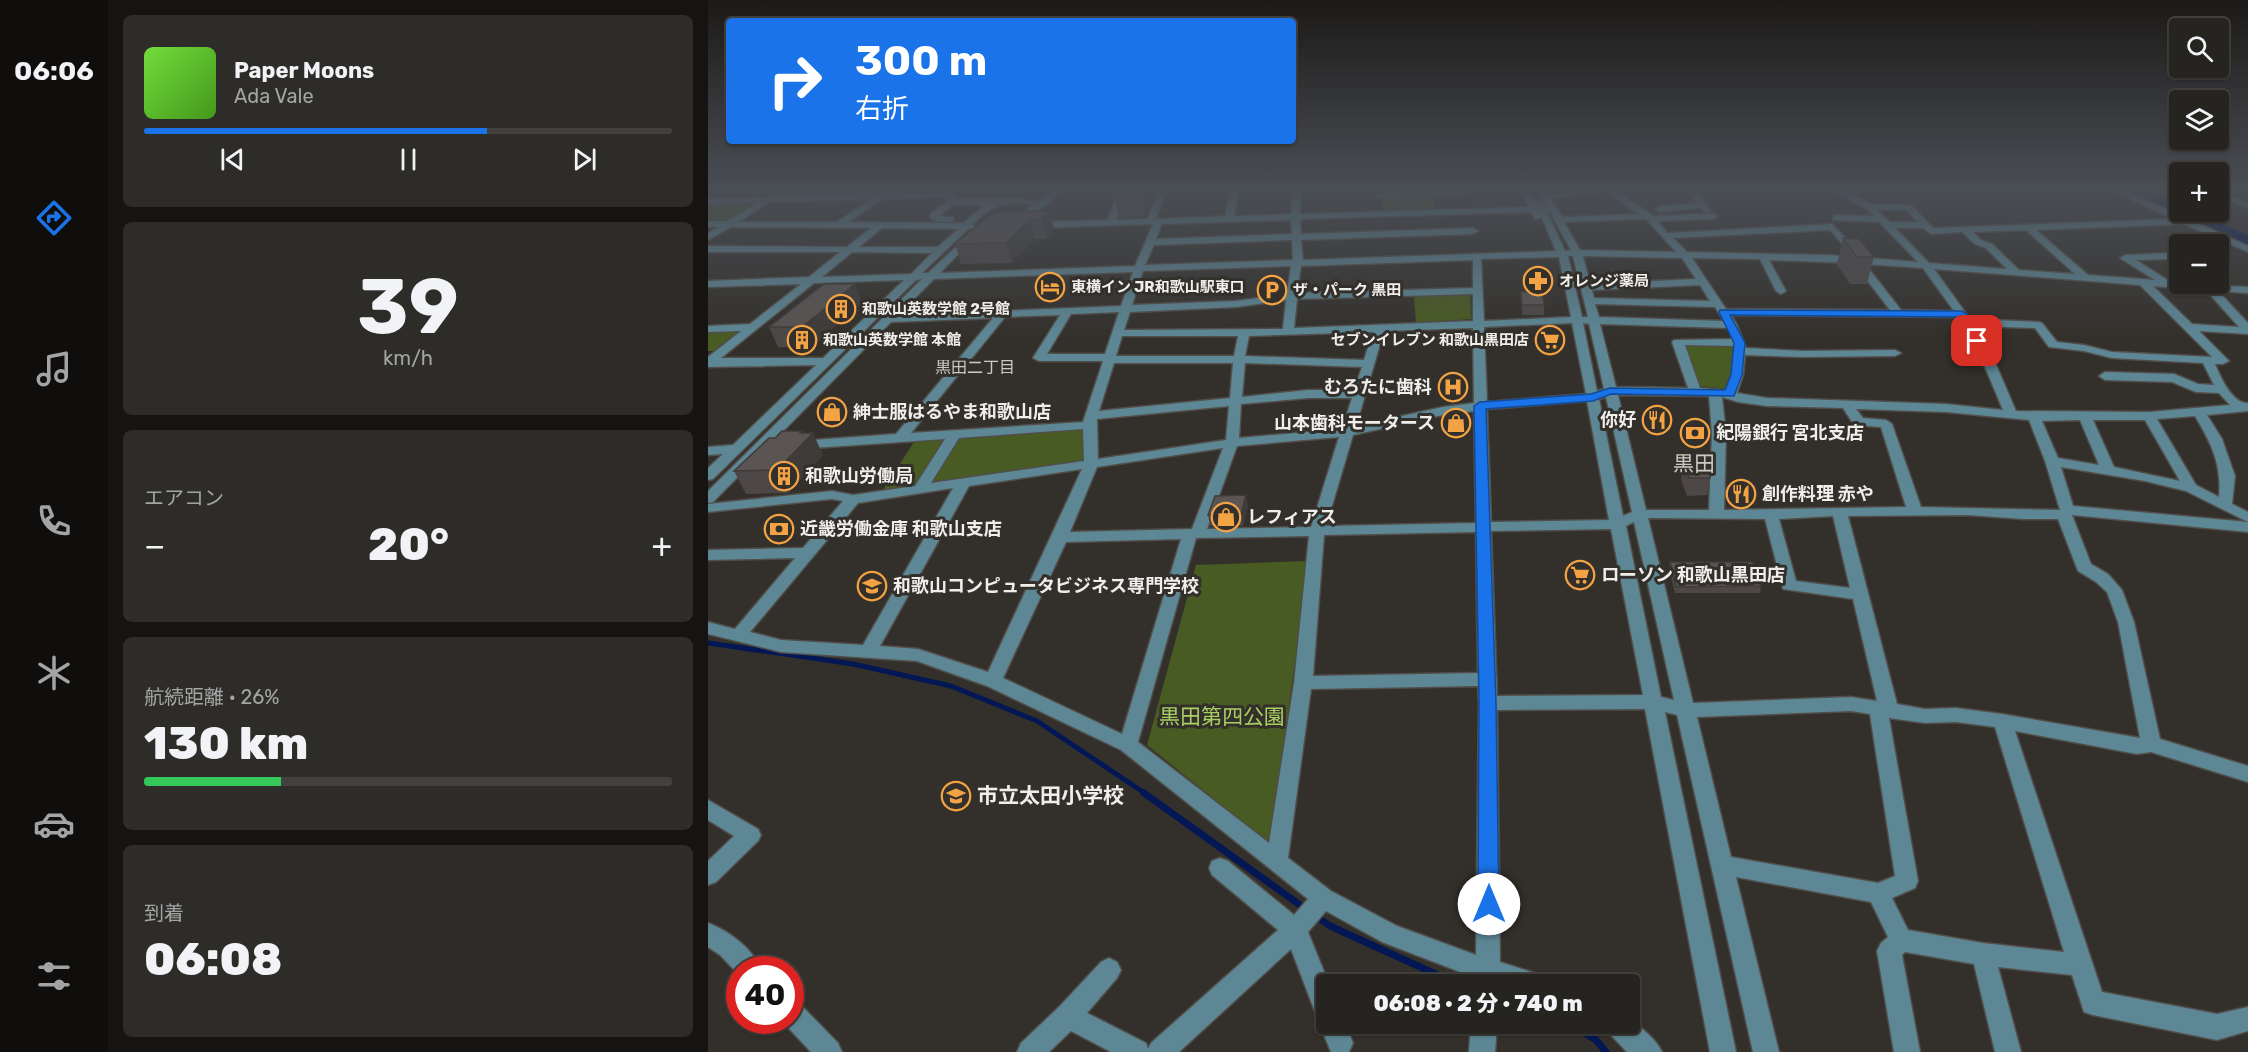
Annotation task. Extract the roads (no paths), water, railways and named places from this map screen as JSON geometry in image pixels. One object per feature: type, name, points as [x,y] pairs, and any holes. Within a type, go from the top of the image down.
[{"type":"street","points":[[708,359],[721,352],[862,239]]},
{"type":"street","points":[[708,476],[942,250],[957,239]]},
{"type":"street","points":[[708,499],[966,239]]},
{"type":"street","points":[[993,681],[1091,464],[1090,420],[1138,271],[1151,242],[1236,239]]},
{"type":"street","points":[[1288,332],[1298,239]]},
{"type":"street","points":[[1335,239],[1476,247],[1570,256],[1859,260],[2169,284]]},
{"type":"street","points":[[1474,239],[1478,291],[1485,679],[1488,703],[1488,974]]},
{"type":"street","points":[[1562,239],[1588,294],[1586,321],[1593,397],[1723,1052]]},
{"type":"street","points":[[1668,239],[1686,256],[1732,325],[1740,347],[1737,375],[1730,394]]},
{"type":"street","points":[[1842,239],[1899,315]]},
{"type":"street","points":[[1901,239],[1926,265],[1965,318],[1988,360],[2011,415]]},
{"type":"street","points":[[1975,239],[1989,246],[2016,272]]},
{"type":"street","points":[[2042,239],[2086,278]]},
{"type":"street","points":[[2227,239],[2248,249]]},
{"type":"street","points":[[708,289],[807,283],[1296,265],[1476,247]]},
{"type":"street","points":[[708,249],[942,250]]},
{"type":"street","points":[[1570,256],[1586,321],[1610,391],[1766,1052]]},
{"type":"street","points":[[1763,257],[1781,291]]},
{"type":"street","points":[[2166,284],[2125,258],[2169,257]]},
{"type":"street","points":[[1588,294],[1704,282]]},
{"type":"street","points":[[1588,294],[1721,308],[1965,318],[2038,325],[2053,345],[2084,348],[2112,355],[2223,361],[2143,282]]},
{"type":"street","points":[[708,284],[807,283]]},
{"type":"street","points":[[2229,288],[2248,290]]},
{"type":"street","points":[[889,319],[1236,304],[1292,296],[1478,291]]},
{"type":"street","points":[[2222,294],[2248,331]]},
{"type":"street","points":[[1067,312],[1040,358],[1239,359],[1369,364]]},
{"type":"street","points":[[899,439],[1001,315]]},
{"type":"street","points":[[1119,333],[1288,332],[1586,321],[1732,325]]},
{"type":"street","points":[[708,329],[752,327]]},
{"type":"street","points":[[1277,862],[1303,683],[1317,530],[1380,327]]},
{"type":"street","points":[[2187,327],[2248,331]]},
{"type":"street","points":[[1128,745],[1194,534],[1232,443],[1234,402],[1244,333]]},
{"type":"street","points":[[1695,391],[1678,342],[1803,354],[1895,353]]},
{"type":"street","points":[[708,359],[827,361]]},
{"type":"street","points":[[2208,360],[2211,370],[2223,389],[2233,402],[2244,408]]},
{"type":"street","points":[[2105,376],[2174,378],[2196,388],[2223,389]]},
{"type":"street","points":[[708,507],[832,495],[853,499],[919,491],[1232,443],[1347,432],[1443,411],[1593,397],[1610,391],[1715,392],[1767,402],[1946,408],[2034,417],[2149,416],[2198,410],[2244,408]]},
{"type":"street","points":[[1715,392],[1719,434],[1716,515]]},
{"type":"street","points":[[708,451],[954,435],[1308,394],[1358,394]]},
{"type":"street","points":[[1847,405],[1859,422],[1886,424],[1916,511]]},
{"type":"street","points":[[2198,410],[2215,439],[2228,476],[2225,505]]},
{"type":"street","points":[[2084,416],[2093,431],[2108,471]]},
{"type":"street","points":[[2149,416],[2192,488]]},
{"type":"street","points":[[2034,417],[2052,462],[2084,567],[2102,578],[2114,590],[2126,622],[2151,744]]},
{"type":"street","points":[[919,491],[954,435]]},
{"type":"street","points":[[2052,462],[2192,488],[2248,518]]},
{"type":"street","points":[[869,650],[963,484]]},
{"type":"street","points":[[738,636],[853,499]]},
{"type":"street","points":[[1060,537],[1618,524],[1640,514],[1771,515],[1850,511],[2066,512],[2248,527]]},
{"type":"street","points":[[1723,865],[1878,893],[1907,881],[1883,710],[1860,595],[1840,513]]},
{"type":"street","points":[[1771,515],[1789,585],[1860,595]]},
{"type":"street","points":[[708,555],[809,553]]},
{"type":"street","points":[[708,628],[781,646],[918,655],[993,681],[1128,745],[1323,898],[1390,934],[1479,974]]},
{"type":"street","points":[[1303,683],[1485,679]]},
{"type":"street","points":[[1488,703],[1653,702],[1686,710],[1851,704],[1925,716],[1956,715],[2002,721],[2137,746],[2151,744],[2248,774]]},
{"type":"street","points":[[2002,721],[2093,1003],[2217,1027],[2248,1019]]},
{"type":"street","points":[[708,809],[750,835],[708,875]]},
{"type":"street","points":[[1220,868],[1295,930],[1316,983]]},
{"type":"street","points":[[1878,893],[1901,940]]},
{"type":"street","points":[[1160,1052],[1295,930],[1323,898]]},
{"type":"street","points":[[708,934],[728,947],[737,956]]},
{"type":"street","points":[[1901,940],[1983,954],[2080,965]]},
{"type":"street","points":[[1901,940],[1889,951],[1907,1052]]},
{"type":"street","points":[[1983,954],[2008,1052]]},
{"type":"street","points":[[1030,1052],[1068,1016],[1109,970]]},
{"type":"street","points":[[1068,1016],[1137,1052]]},
{"type":"street","points":[[804,1026],[829,1052]]},
{"type":"street","points":[[1482,1052],[1483,1034]]},
{"type":"street","points":[[1628,1034],[1649,1052]]},
{"type":"waterway","points":[[708,643],[853,664],[951,686],[1037,721],[1146,794]]},
{"type":"waterway","points":[[1144,793],[1307,910]]},
{"type":"waterway","points":[[1316,916],[1330,926],[1436,974]]},
{"type":"waterway","points":[[1586,1034],[1596,1040],[1606,1052]]},
{"type":"place","name":"オレンジ薬局","points":[[1538,281]]},
{"type":"place","name":"東横イン JR和歌山駅東口","points":[[1050,287]]},
{"type":"place","name":"ザ・パーク 黒田","points":[[1272,290]]},
{"type":"place","name":"和歌山英数学館 2号館","points":[[841,309]]},
{"type":"place","name":"和歌山英数学館 本館","points":[[802,340]]},
{"type":"place","name":"セブンイレブン 和歌山黒田店","points":[[1550,340]]},
{"type":"place","name":"むろたに歯科","points":[[1453,387]]},
{"type":"place","name":"紳士服はるやま和歌山店","points":[[832,412]]},
{"type":"place","name":"你好","points":[[1657,420]]},
{"type":"place","name":"山本歯科モータース","points":[[1456,423]]},
{"type":"place","name":"紀陽銀行 宮北支店","points":[[1695,433]]},
{"type":"place","name":"和歌山労働局","points":[[784,476]]},
{"type":"place","name":"創作料理 赤や","points":[[1741,494]]},
{"type":"place","name":"レフィアス","points":[[1226,517]]},
{"type":"place","name":"近畿労働金庫 和歌山支店","points":[[779,529]]},
{"type":"place","name":"ローソン 和歌山黒田店","points":[[1580,575]]},
{"type":"place","name":"和歌山コンピュータビジネス専門学校","points":[[872,586]]},
{"type":"place","name":"市立太田小学校","points":[[956,796]]},
{"type":"district","name":"黒田二丁目","points":[[975,367]]},
{"type":"district","name":"黒田","points":[[1694,464]]},
{"type":"park label","name":"黒田第四公園","points":[[1222,717]]}]
